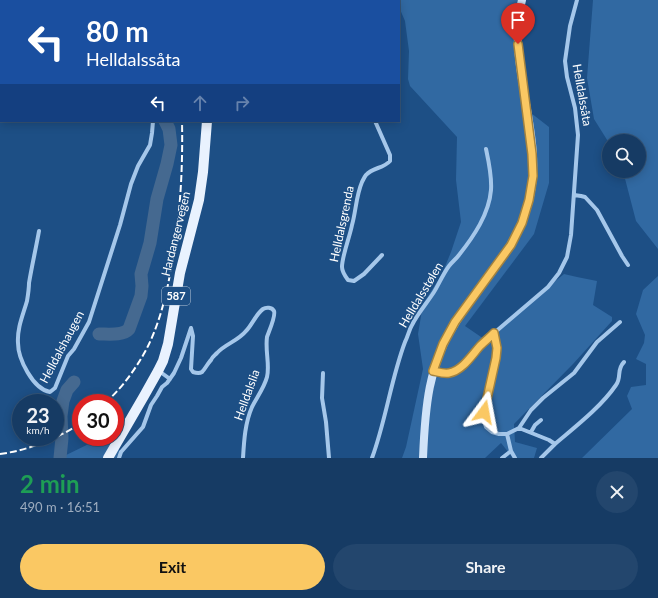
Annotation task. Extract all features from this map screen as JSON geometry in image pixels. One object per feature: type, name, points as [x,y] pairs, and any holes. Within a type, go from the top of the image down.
[{"type":"main road","points":[[423,458],[426,403],[433,371],[443,344],[455,322],[504,256],[514,240],[522,223],[529,200],[533,176],[532,154],[519,55],[518,36],[519,16],[522,0]]},
{"type":"main road","name":"Hardangervegen","points":[[108,458],[163,361],[168,344],[180,273],[199,200],[207,122]]},
{"type":"street","name":"Helldalssåta","points":[[433,371],[450,373],[463,366],[482,344],[548,287],[559,273],[566,258],[571,235],[578,135],[575,108],[567,78],[565,61],[570,26],[577,0]]},
{"type":"street","name":"Helldalshaugen","points":[[39,231],[27,299],[18,331],[18,347],[21,358],[29,373],[39,387],[50,392],[55,388],[68,356],[74,349],[88,322],[120,226],[131,184],[138,166],[150,145],[153,122]]},
{"type":"street","name":"Helldalsgrenda","points":[[375,122],[390,154],[390,161],[386,165],[367,174],[362,182],[342,267],[344,275],[348,280],[354,281],[364,274],[382,255]]},
{"type":"street","name":"Helldalsstølen","points":[[372,458],[399,359],[412,325],[435,290],[442,276],[470,240],[484,217],[490,199],[492,180],[486,149]]},
{"type":"street","points":[[574,195],[585,197],[597,210],[628,265]]},
{"type":"street","name":"Helldalslia","points":[[119,458],[123,448],[143,427],[154,401],[162,387],[170,379],[181,358],[191,328],[193,336],[191,369],[197,374],[202,372],[211,358],[220,350],[246,332],[263,309],[271,308],[274,311],[274,315],[266,343],[268,375],[252,408],[246,425],[242,458]]},
{"type":"street","points":[[494,333],[497,348],[496,358],[484,412],[484,420],[486,427],[492,432],[507,434],[519,428],[531,410],[543,398],[574,373],[597,342],[620,322]]},
{"type":"street","points":[[541,458],[590,414],[605,398],[616,385],[619,379],[619,368],[624,362]]},
{"type":"street","points":[[158,371],[170,379]]},
{"type":"street","points":[[323,373],[322,398],[329,458]]},
{"type":"street","points":[[531,432],[535,425],[541,420]]},
{"type":"street","points":[[519,428],[531,432],[555,444]]},
{"type":"street","points":[[507,434],[511,450],[515,458]]},
{"type":"street","points":[[502,458],[511,450]]},
{"type":"shaded area","points":[[400,0],[525,0],[515,26],[531,113],[549,127],[549,183],[534,234],[465,326],[484,339],[564,274],[597,281],[593,305],[612,317],[612,321],[573,364],[514,424],[515,442],[537,448],[534,458],[513,458],[501,443],[485,458],[402,458],[406,447],[423,369],[418,334],[423,304],[442,274],[461,222],[456,180],[457,137],[410,86],[408,79],[409,51],[405,21],[400,9]]},
{"type":"shaded area","points":[[593,0],[658,0],[658,249],[636,221],[625,178],[646,178],[646,134],[603,134],[594,119],[587,78]]},
{"type":"shaded area","points":[[658,276],[658,458],[582,458],[632,409],[627,396],[631,387],[646,385],[646,364],[636,359],[644,343],[645,335],[636,314],[643,290]]},
{"type":"shaded area","points":[[85,446],[112,446],[123,452],[118,458],[60,458]]},
{"type":"waterway","points":[[99,334],[119,334],[129,329],[141,296],[141,274],[150,243],[157,199],[171,145],[169,129],[166,122]]},
{"type":"waterway","points":[[60,458],[62,438],[61,416],[63,401],[67,390],[74,382]]},
{"type":"railway","points":[[114,394],[133,372],[146,350],[155,331],[164,300],[174,251],[179,214],[182,122]]},
{"type":"railway","points":[[0,454],[32,447],[52,439],[72,428]]},
{"type":"route","points":[[484,412],[496,358],[497,348],[494,333],[482,344],[463,366],[457,370],[450,373],[433,371],[443,344],[455,322],[496,268],[511,245],[522,223],[529,200],[533,176],[533,164],[518,44]]}]
